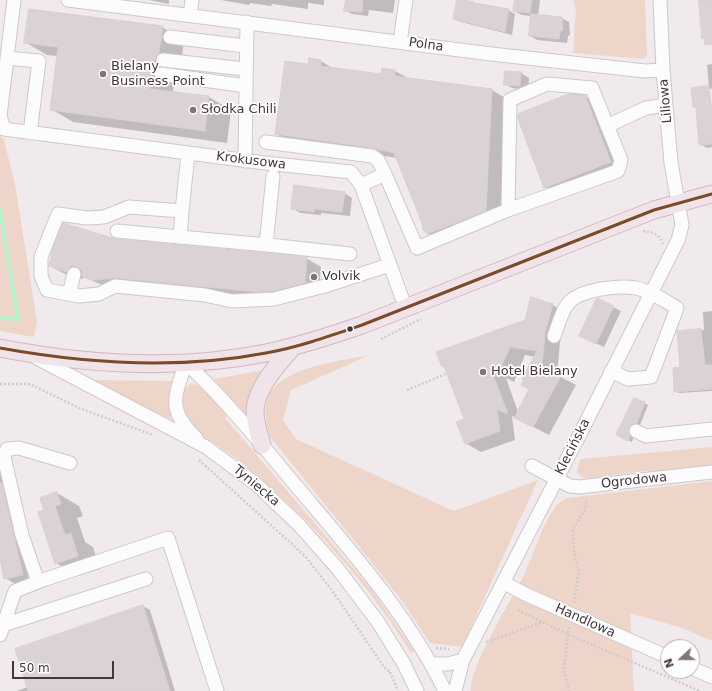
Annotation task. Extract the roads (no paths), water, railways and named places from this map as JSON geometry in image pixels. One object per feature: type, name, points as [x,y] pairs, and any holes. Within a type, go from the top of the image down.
[{"type":"main road","points":[[0,348],[30,354],[121,364],[186,363],[237,358],[292,347],[327,337],[406,308],[678,202],[712,194]]},
{"type":"main road","points":[[262,445],[255,410],[258,397],[270,375],[292,347]]},
{"type":"street","points":[[14,0],[7,58],[39,61],[30,133]]},
{"type":"street","name":"Polna","points":[[68,0],[611,68],[645,72],[663,70]]},
{"type":"street","points":[[190,15],[192,0]]},
{"type":"street","points":[[400,42],[406,0]]},
{"type":"street","name":"Liliowa","points":[[660,0],[663,70],[671,163],[678,202]]},
{"type":"street","points":[[245,161],[245,46],[247,22]]},
{"type":"street","points":[[170,37],[245,46]]},
{"type":"street","name":"Krokusowa","points":[[7,58],[0,116],[4,129],[188,154],[351,172],[361,185],[406,308]]},
{"type":"street","points":[[163,60],[245,69]]},
{"type":"street","points":[[161,74],[246,86]]},
{"type":"street","points":[[266,142],[372,156],[378,160],[417,248],[508,210],[618,171],[621,160],[592,88],[547,84],[510,100],[508,210]]},
{"type":"street","points":[[607,126],[646,108],[666,105]]},
{"type":"street","points":[[180,237],[188,154]]},
{"type":"street","points":[[361,185],[385,174]]},
{"type":"street","points":[[266,245],[274,176]]},
{"type":"street","name":"Klecińska","points":[[455,691],[459,655],[503,582],[678,240],[682,225],[678,202]]},
{"type":"street","points":[[182,211],[130,207],[104,217],[87,218],[58,214],[41,257],[41,276],[47,290],[79,296],[98,294],[115,286],[205,294],[232,301],[274,298],[325,286],[389,265]]},
{"type":"street","points":[[117,231],[350,254]]},
{"type":"street","points":[[69,294],[74,274]]},
{"type":"street","points":[[554,336],[567,304],[576,296],[605,289],[636,288],[650,293],[678,308],[651,377],[628,379],[611,371]]},
{"type":"street","name":"Tyniecka","points":[[30,354],[206,448],[256,484],[309,536],[338,570],[378,622],[404,664],[417,691]]},
{"type":"street","points":[[186,363],[176,394],[176,406],[183,425],[206,448]]},
{"type":"street","name":"Tyniecka","points":[[186,363],[211,386],[378,583],[400,612],[445,691]]},
{"type":"street","points":[[636,431],[646,436],[712,429]]},
{"type":"street","points":[[38,582],[22,535],[4,457],[7,449],[19,448],[70,463]]},
{"type":"street","name":"Ogrodowa","points":[[532,466],[574,487],[712,472]]},
{"type":"street","points":[[2,630],[15,591],[168,538],[217,691]]},
{"type":"street","points":[[2,630],[146,579]]},
{"type":"street","name":"Handlowa","points":[[503,582],[572,616],[660,654]]},
{"type":"street","points":[[431,664],[448,664],[459,655]]},
{"type":"street","points":[[700,672],[712,677]]},
{"type":"waterway","points":[[0,209],[18,319],[0,318]]},
{"type":"place","name":"Bielany Business Point","points":[[103,74]]},
{"type":"place","name":"Słodka Chili","points":[[193,110]]},
{"type":"place","name":"Volvik","points":[[314,277]]},
{"type":"place","name":"Hotel Bielany","points":[[483,372]]}]
